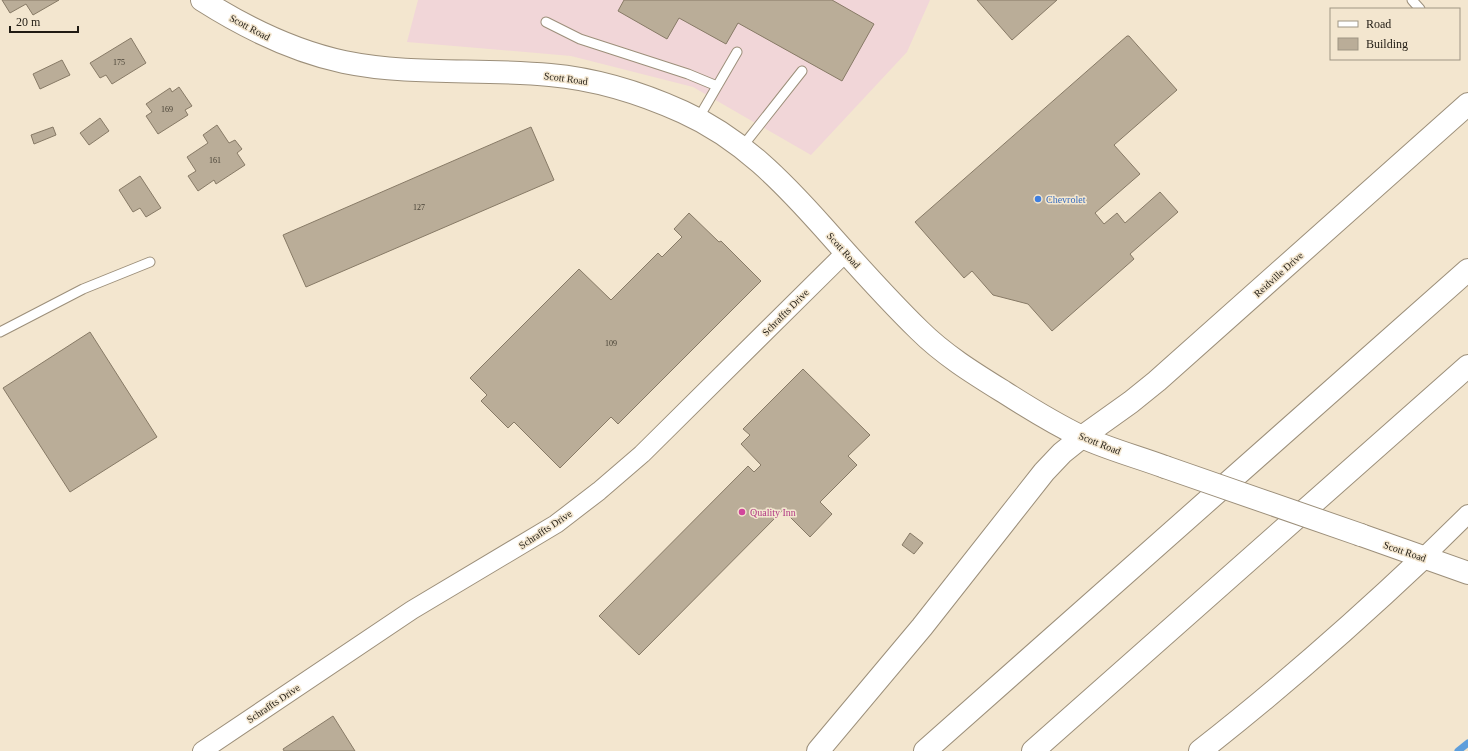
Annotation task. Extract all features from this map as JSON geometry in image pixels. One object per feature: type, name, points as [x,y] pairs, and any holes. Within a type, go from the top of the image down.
[{"type":"main road","name":"Scott Road","points":[[202,0],[272,39],[315,55],[365,65],[402,69],[535,74],[576,78],[631,92],[698,119],[742,147],[772,173],[895,307],[922,333],[954,360],[1018,400],[1082,437],[1468,573]]},
{"type":"main road","name":"Reidville Drive","points":[[818,751],[922,627],[1044,472],[1057,458],[1082,437],[1131,402],[1157,381],[1468,104]]},
{"type":"main road","points":[[925,751],[1468,270]]},
{"type":"main road","points":[[1033,751],[1468,366]]},
{"type":"main road","points":[[1200,751],[1246,715],[1299,670],[1424,557]]},
{"type":"street","name":"Schraffts Drive","points":[[202,751],[412,610],[556,524],[642,454],[846,252]]},
{"type":"street","points":[[1424,557],[1468,514]]},
{"type":"lane","points":[[1412,0],[1419,8]]},
{"type":"lane","points":[[546,22],[580,39],[688,74],[717,86]]},
{"type":"lane","points":[[698,119],[737,52]]},
{"type":"lane","points":[[742,147],[802,71]]},
{"type":"lane","points":[[0,332],[83,289],[150,262]]},
{"type":"shaded area","points":[[418,0],[930,0],[907,52],[811,155],[693,87],[571,56],[407,42]]},
{"type":"building","points":[[2,0],[59,0],[33,15],[26,4],[10,13]]},
{"type":"building","points":[[624,0],[832,0],[874,24],[842,81],[738,23],[726,44],[679,18],[667,39],[618,11]]},
{"type":"building","points":[[977,0],[1057,0],[1012,40]]},
{"type":"building","points":[[1127,36],[1129,36],[1177,90],[1114,145],[1140,174],[1095,213],[1104,224],[1117,213],[1125,223],[1160,192],[1178,212],[1130,254],[1134,259],[1052,331],[1028,304],[993,295],[972,271],[964,278],[915,222]]},
{"type":"building","points":[[131,38],[146,63],[112,84],[106,75],[100,78],[90,63]]},
{"type":"building","points":[[62,60],[70,75],[40,89],[33,74]]},
{"type":"building","points":[[179,87],[192,106],[185,110],[188,115],[158,134],[146,116],[152,112],[146,104],[170,88],[172,92]]},
{"type":"building","points":[[100,118],[109,131],[89,145],[80,133]]},
{"type":"building","points":[[217,125],[229,143],[235,140],[242,149],[237,153],[245,165],[216,184],[214,180],[198,191],[188,176],[196,171],[187,157],[208,143],[203,135]]},
{"type":"building","points":[[53,127],[56,135],[34,144],[31,135]]},
{"type":"building","points":[[531,127],[554,180],[306,287],[283,235]]},
{"type":"building","points":[[140,176],[161,208],[146,217],[140,208],[133,212],[119,190]]},
{"type":"building","points":[[689,213],[719,242],[721,241],[761,281],[618,424],[611,417],[560,468],[514,422],[508,428],[481,401],[487,395],[470,378],[579,269],[611,300],[658,253],[662,257],[682,237],[674,229]]},
{"type":"building","points":[[90,332],[157,437],[70,492],[3,388]]},
{"type":"building","name":"Quality Inn","points":[[803,369],[870,435],[848,456],[857,465],[820,502],[832,514],[810,537],[783,510],[639,655],[599,616],[748,466],[754,472],[761,465],[741,444],[750,435],[743,429]]},
{"type":"building","points":[[910,533],[923,543],[914,554],[902,545]]},
{"type":"building","points":[[333,716],[355,751],[284,751],[283,749]]},
{"type":"waterway","points":[[1458,751],[1468,743]]},
{"type":"place","name":"Chevrolet","points":[[1038,199]]},
{"type":"place","name":"Quality Inn","points":[[742,512]]}]
